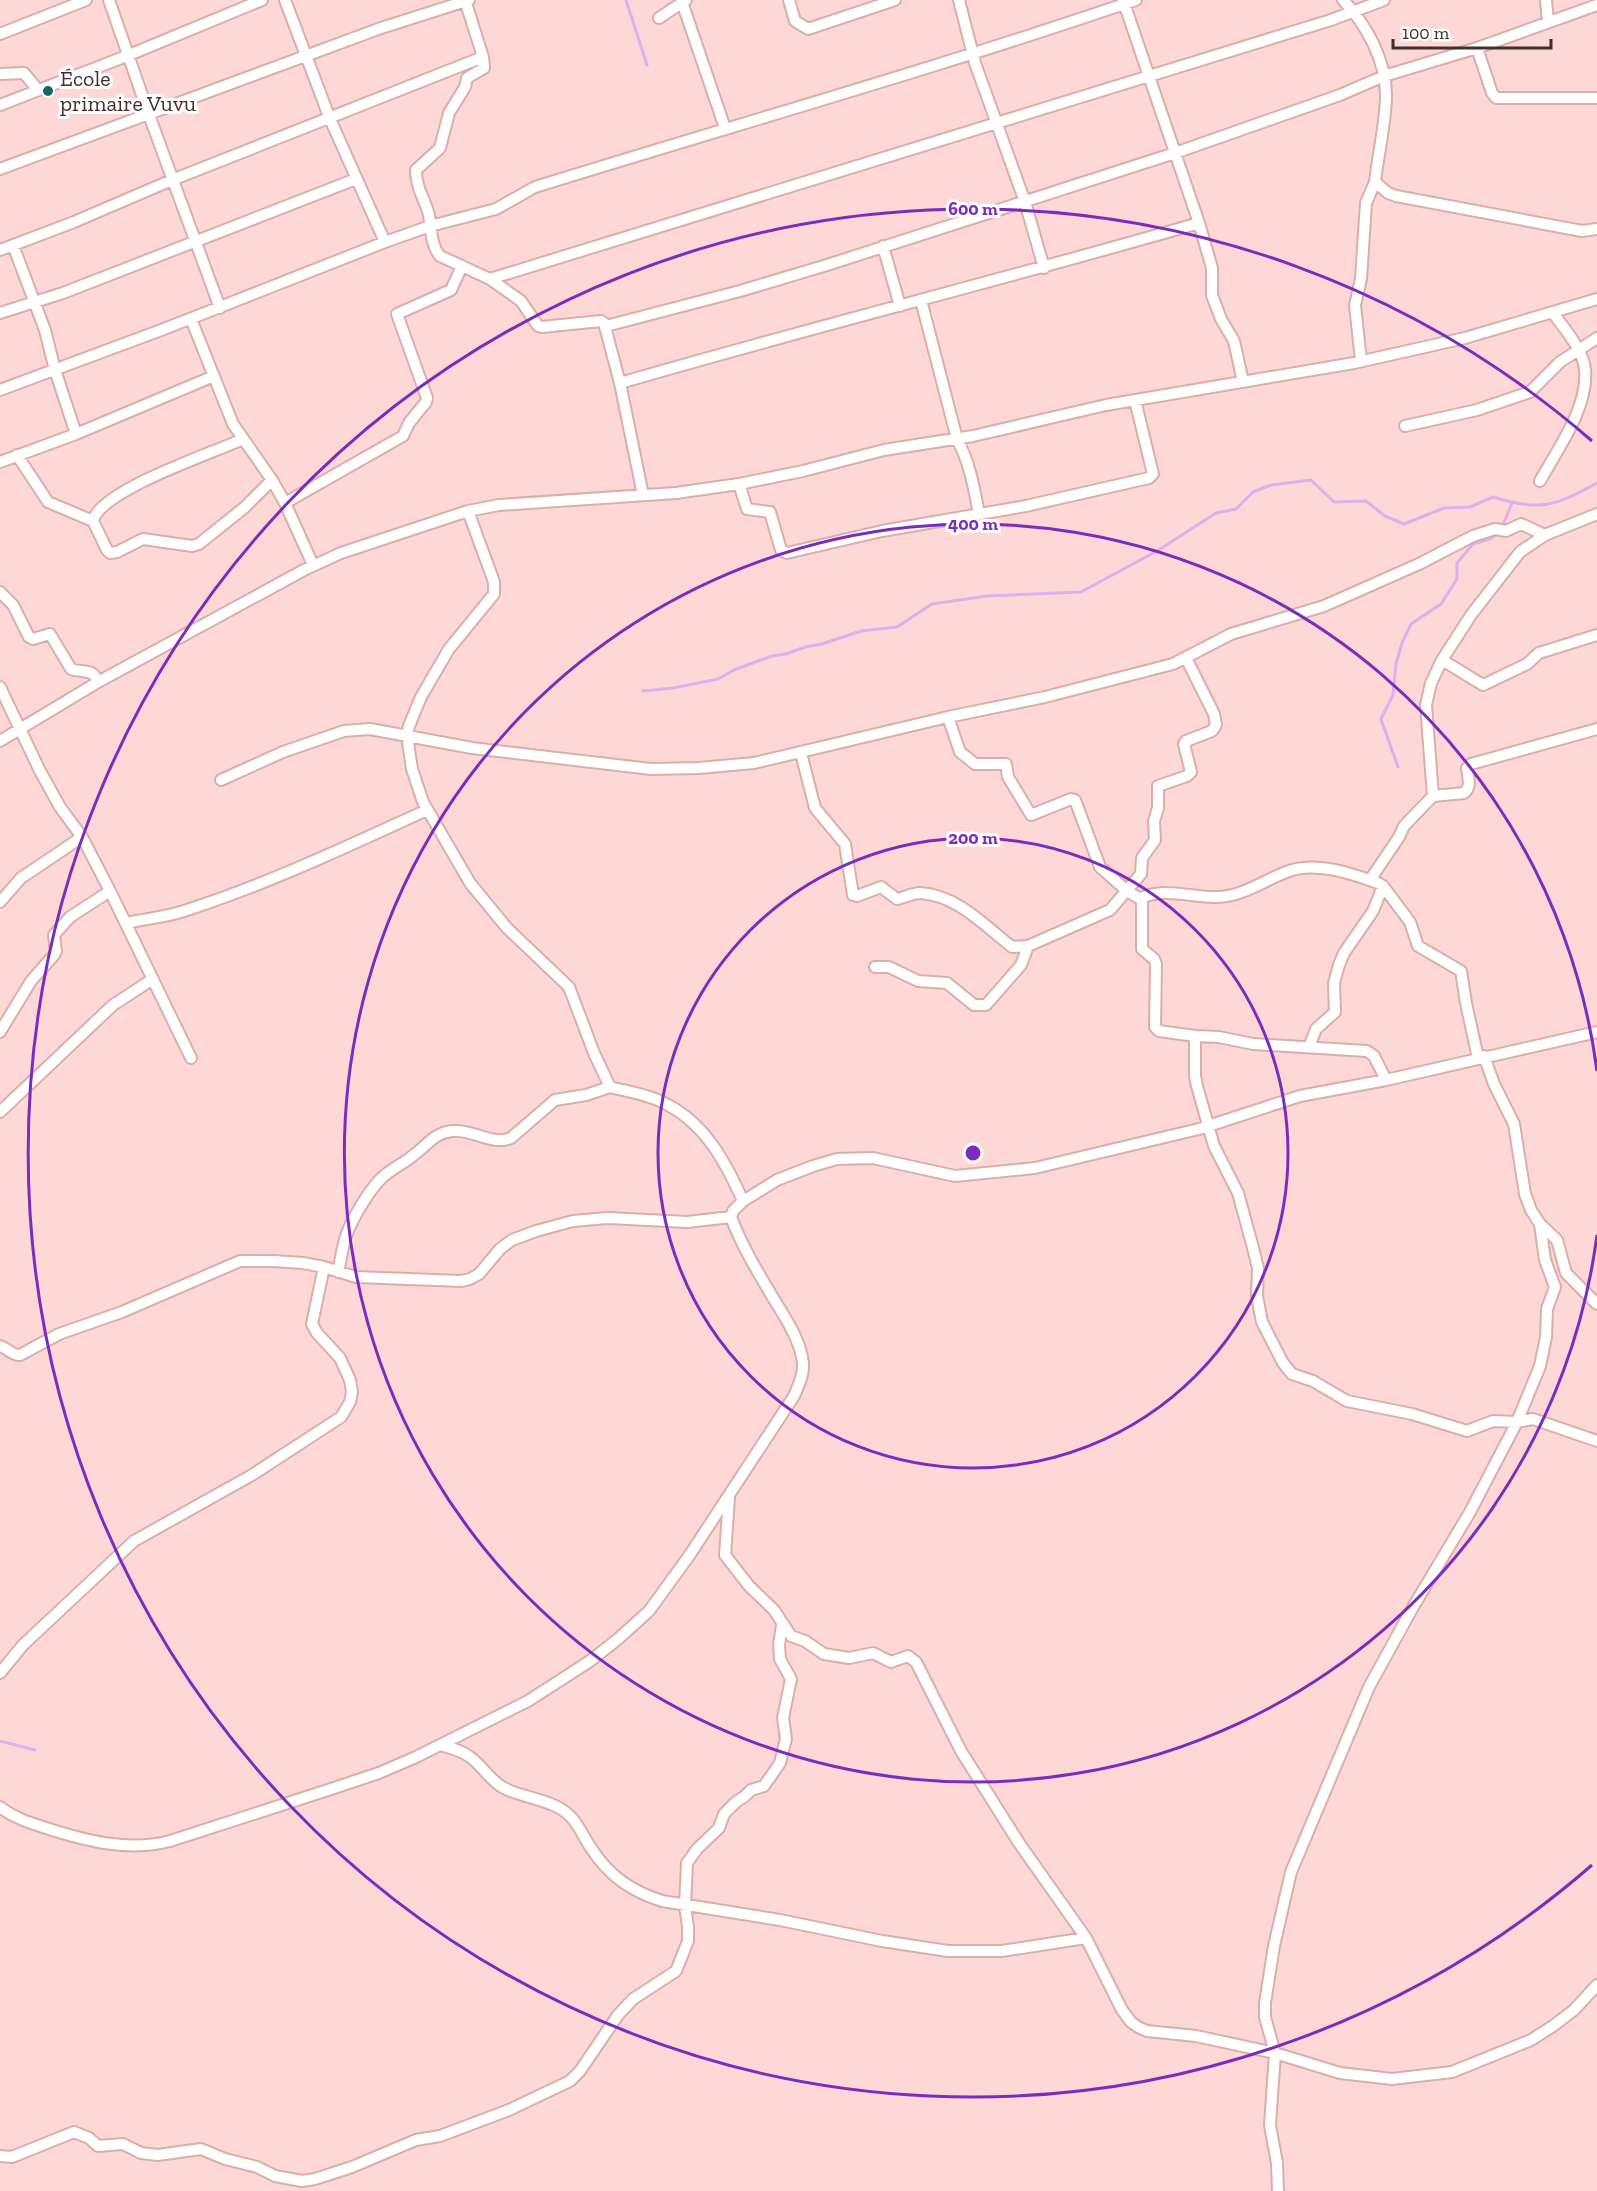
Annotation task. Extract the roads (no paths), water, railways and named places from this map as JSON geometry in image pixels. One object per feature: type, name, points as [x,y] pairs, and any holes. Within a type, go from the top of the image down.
[{"type":"street","points":[[0,34],[86,0]]},
{"type":"street","points":[[109,0],[220,308]]},
{"type":"street","points":[[0,105],[262,0]]},
{"type":"street","points":[[285,0],[330,119],[385,242]]},
{"type":"street","points":[[0,169],[381,28],[466,0],[483,57],[483,69],[467,78],[465,87],[449,113],[440,148],[416,170],[418,190],[427,209],[437,254],[489,279],[521,301],[538,326],[601,321],[606,326],[643,495]]},
{"type":"street","points":[[789,0],[795,21],[808,29],[895,0]]},
{"type":"street","points":[[959,0],[974,55],[1025,202],[1044,268]]},
{"type":"street","points":[[0,390],[220,308],[385,242],[430,226],[496,209],[535,187],[974,55],[1124,2],[1136,0]]},
{"type":"street","points":[[1343,0],[1354,11],[1373,44],[1384,76],[1386,96],[1375,182],[1366,203],[1360,279],[1355,305],[1361,362]]},
{"type":"street","points":[[489,279],[816,180],[1384,0]]},
{"type":"street","points":[[1546,0],[1548,22]]},
{"type":"street","points":[[659,18],[684,1],[725,128]]},
{"type":"street","points":[[1124,2],[1199,223],[1212,268],[1212,295],[1221,320],[1234,341],[1243,382]]},
{"type":"street","points":[[606,326],[740,291],[1025,202],[1175,153],[1340,95],[1384,76],[1477,48],[1597,5]]},
{"type":"street","points":[[1477,48],[1492,93],[1496,98],[1597,98]]},
{"type":"street","points":[[0,250],[483,57]]},
{"type":"street","points":[[0,74],[24,73],[38,90]]},
{"type":"street","points":[[0,313],[36,302],[196,242],[356,179]]},
{"type":"street","points":[[1375,182],[1388,193],[1396,195],[1582,231],[1597,229]]},
{"type":"street","points":[[620,383],[771,339],[1044,268],[1199,223]]},
{"type":"street","points":[[13,245],[36,302],[76,434]]},
{"type":"street","points":[[883,246],[900,306]]},
{"type":"street","points":[[285,503],[403,436],[409,423],[427,400],[397,314],[451,290],[462,266]]},
{"type":"street","points":[[0,741],[98,681],[313,565],[340,553],[468,511],[499,505],[676,493],[739,484],[803,471],[884,450],[1019,427],[1135,400],[1361,362],[1465,338],[1597,299]]},
{"type":"street","points":[[921,300],[957,439],[970,468],[979,514]]},
{"type":"street","points":[[1540,481],[1575,420],[1585,387],[1585,368],[1579,351],[1552,313]]},
{"type":"street","points":[[191,319],[233,424],[272,480],[313,565]]},
{"type":"street","points":[[1405,426],[1477,410],[1530,392],[1560,362],[1597,338]]},
{"type":"street","points":[[0,462],[76,434],[214,375]]},
{"type":"street","points":[[739,484],[747,509],[771,512],[781,550],[787,553],[882,531],[1096,491],[1152,477],[1153,470],[1135,400]]},
{"type":"street","points":[[93,521],[96,513],[132,486],[243,438]]},
{"type":"street","points":[[17,455],[48,502],[93,521],[110,553],[117,552],[143,539],[192,546],[204,541],[272,480]]},
{"type":"street","points":[[468,511],[494,582],[494,594],[449,650],[421,697],[407,736],[414,777],[427,810],[472,886],[507,928],[569,987],[594,1053],[610,1087]]},
{"type":"street","points":[[1433,796],[1426,705],[1431,683],[1442,660],[1471,615],[1513,559],[1545,535],[1597,514]]},
{"type":"street","points":[[221,780],[283,752],[344,732],[370,729],[472,748],[651,769],[754,763],[948,717],[1045,697],[1173,664],[1231,634],[1315,609],[1419,564],[1473,536],[1524,525],[1545,535]]},
{"type":"street","points":[[0,592],[13,605],[31,639],[50,634],[71,669],[92,672],[98,681]]},
{"type":"street","points":[[1442,660],[1483,685],[1527,664],[1539,653],[1597,635]]},
{"type":"street","points":[[801,753],[815,808],[845,844],[854,895],[857,896],[881,887],[897,898],[917,893],[934,896],[957,903],[1012,947],[1028,946],[1105,914],[1141,874],[1142,858],[1155,840],[1154,821],[1158,808],[1158,786],[1187,776],[1191,772],[1185,741],[1212,731],[1216,725],[1214,714],[1186,658]]},
{"type":"street","points":[[0,687],[60,807],[82,837],[110,891],[191,1058]]},
{"type":"street","points":[[948,717],[960,752],[975,764],[1006,764],[1008,777],[1031,815],[1071,799],[1075,800],[1098,864],[1127,891],[1141,898],[1160,892],[1183,896],[1220,897],[1240,892],[1292,870],[1304,868],[1345,873],[1383,886],[1410,922],[1418,945],[1461,971],[1467,1010],[1481,1057],[1512,1117],[1525,1194],[1531,1210],[1540,1224],[1557,1240],[1566,1273],[1597,1304]]},
{"type":"street","points":[[1370,880],[1404,826],[1433,796],[1467,791],[1469,787],[1467,768],[1471,764],[1597,729]]},
{"type":"street","points":[[126,923],[183,911],[222,897],[310,862],[427,810]]},
{"type":"street","points":[[0,902],[21,878],[82,837]]},
{"type":"street","points":[[1309,1047],[1316,1029],[1335,1012],[1334,983],[1339,965],[1344,953],[1373,911],[1383,886]]},
{"type":"street","points":[[0,1032],[31,981],[54,955],[56,951],[54,935],[69,917],[110,891]]},
{"type":"street","points":[[1141,898],[1143,904],[1142,949],[1154,959],[1156,964],[1155,1027],[1159,1031],[1219,1037],[1253,1044],[1367,1051],[1374,1056],[1386,1080]]},
{"type":"street","points":[[875,967],[889,967],[918,981],[946,983],[974,1005],[986,1005],[1021,965],[1028,946]]},
{"type":"street","points":[[0,1112],[113,1005],[153,979]]},
{"type":"street","points":[[730,1217],[743,1201],[787,1175],[837,1159],[864,1157],[963,1176],[1035,1168],[1208,1127],[1289,1099],[1386,1080],[1597,1032]]},
{"type":"street","points":[[1195,1036],[1195,1076],[1214,1146],[1238,1193],[1252,1244],[1258,1268],[1257,1296],[1262,1322],[1283,1363],[1292,1374],[1313,1381],[1342,1399],[1412,1414],[1467,1431],[1493,1421],[1517,1422],[1533,1419],[1597,1442]]},
{"type":"street","points":[[338,1272],[351,1224],[375,1185],[435,1136],[456,1130],[502,1141],[510,1138],[555,1100],[586,1095],[610,1087],[660,1101],[691,1121],[725,1163],[743,1201]]},
{"type":"street","points":[[0,1346],[15,1355],[20,1355],[59,1335],[122,1312],[240,1262],[273,1261],[324,1267],[356,1277],[461,1281],[479,1274],[500,1249],[512,1240],[573,1221],[608,1218],[687,1222],[730,1217]]},
{"type":"street","points":[[0,1807],[27,1822],[76,1838],[116,1845],[159,1844],[380,1773],[521,1704],[590,1661],[641,1620],[689,1557],[794,1396],[802,1373],[803,1363],[787,1322],[730,1217]]},
{"type":"street","points":[[1278,2191],[1277,2163],[1270,2125],[1275,2053],[1265,2017],[1265,2003],[1274,1946],[1297,1855],[1369,1687],[1413,1607],[1470,1512],[1517,1422],[1540,1366],[1546,1337],[1547,1309],[1555,1287],[1545,1260],[1540,1224]]},
{"type":"street","points":[[0,1673],[23,1645],[134,1541],[252,1475],[341,1417],[350,1402],[352,1392],[350,1380],[340,1358],[317,1333],[312,1324],[323,1282],[324,1267]]},
{"type":"street","points":[[729,1494],[725,1555],[749,1586],[774,1610],[791,1636],[806,1641],[824,1654],[849,1658],[873,1653],[891,1662],[908,1656],[916,1662],[965,1758],[1019,1843],[1086,1938],[1122,2010],[1137,2027],[1147,2031],[1196,2036],[1275,2053],[1340,2073],[1383,2079],[1452,2072],[1531,2040],[1575,2010],[1597,1985]]},
{"type":"street","points":[[0,2156],[10,2158],[74,2132],[89,2138],[98,2146],[123,2144],[145,2154],[163,2155],[201,2149],[225,2159],[257,2167],[275,2176],[302,2181],[334,2174],[416,2140],[440,2136],[532,2100],[570,2081],[588,2061],[618,2015],[633,1999],[675,1971],[688,1941],[685,1906],[688,1882],[686,1865],[697,1848],[719,1828],[724,1814],[750,1790],[764,1786],[781,1758],[786,1739],[783,1718],[791,1679],[780,1659],[782,1625]]},
{"type":"street","points":[[440,1745],[461,1751],[492,1780],[506,1789],[566,1812],[573,1819],[601,1863],[627,1886],[645,1896],[685,1906],[780,1920],[841,1934],[948,1951],[1002,1952],[1086,1938]]},
{"type":"waterway","points":[[626,0],[647,65]]},
{"type":"waterway","points":[[643,691],[718,679],[734,670],[772,656],[822,644],[861,631],[897,627],[932,604],[987,596],[1081,592],[1157,551],[1216,513],[1236,509],[1253,492],[1271,485],[1311,480],[1334,502],[1366,501],[1385,516],[1404,524],[1444,508],[1470,507],[1493,497],[1523,504],[1547,504],[1570,497],[1597,483]]},
{"type":"waterway","points":[[1502,527],[1512,503]]},
{"type":"waterway","points":[[1398,767],[1381,719],[1393,695],[1396,664],[1402,643],[1411,624],[1441,604],[1457,579],[1457,563],[1473,544],[1490,539],[1498,533]]},
{"type":"waterway","points":[[0,1741],[35,1750]]},
{"type":"place","name":"École primaire Vuvu","points":[[48,91]]}]
